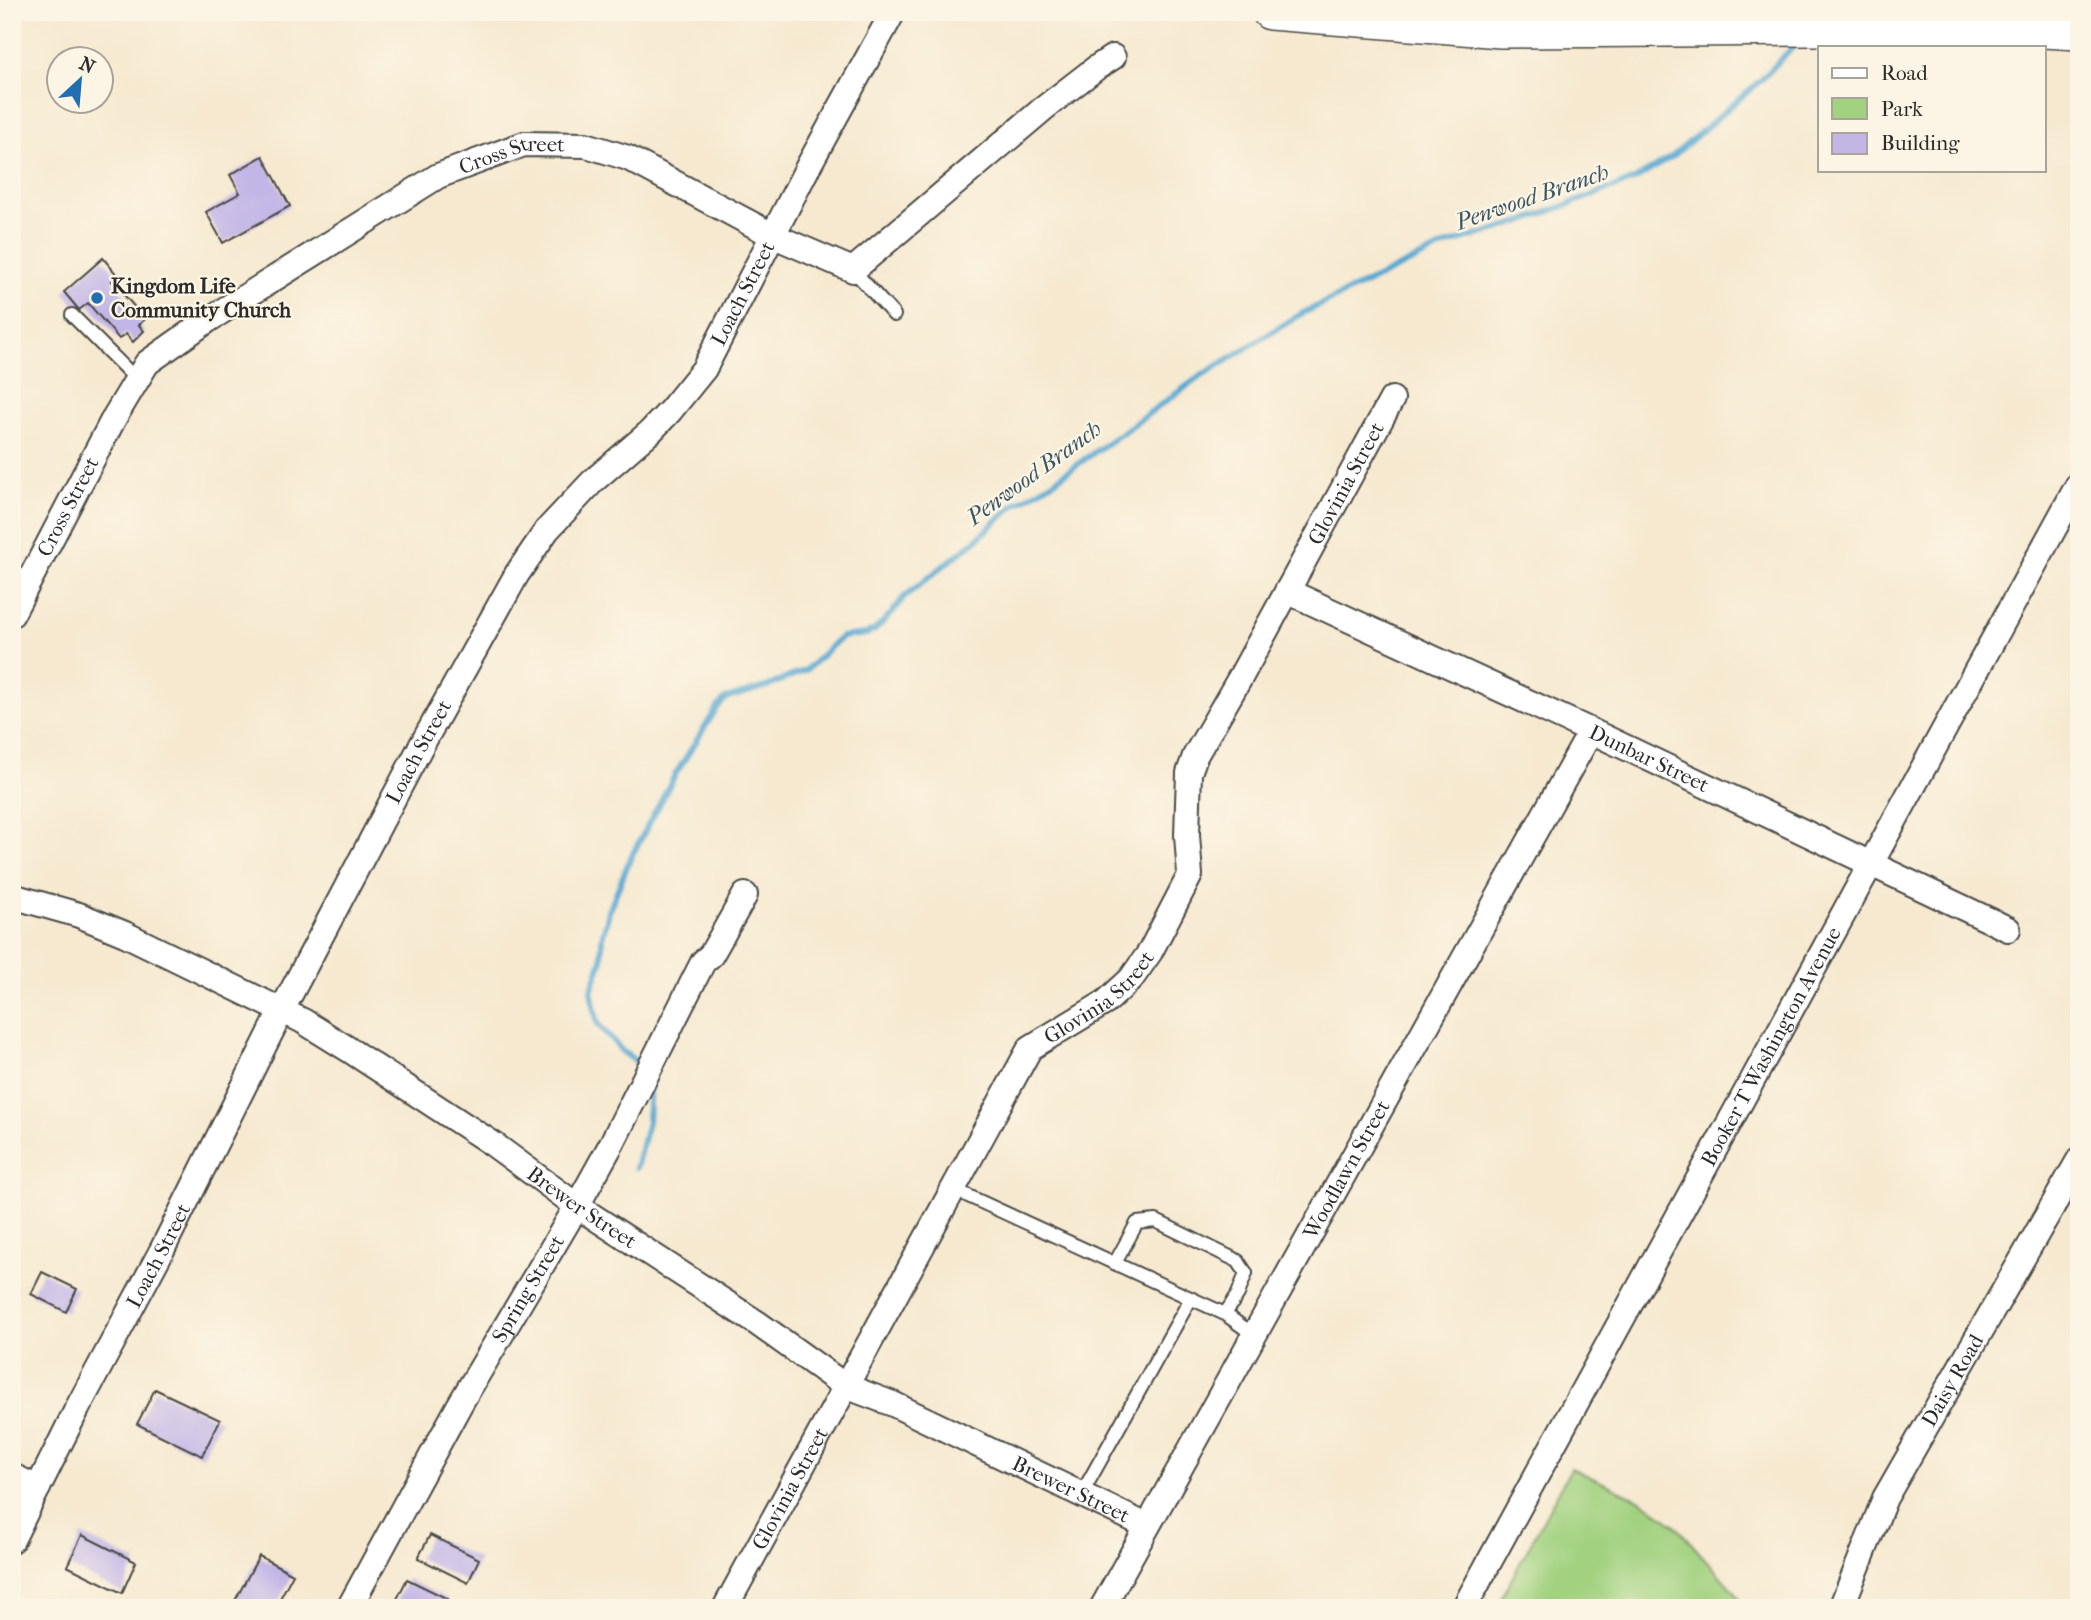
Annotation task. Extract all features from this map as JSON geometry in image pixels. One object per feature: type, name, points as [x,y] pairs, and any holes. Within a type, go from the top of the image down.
[{"type":"main road","points":[[1270,12],[1502,21],[1990,27],[2079,32]]},
{"type":"street","name":"Loach Street","points":[[12,1540],[282,1010],[420,748],[530,553],[547,530],[593,481],[670,411],[704,369],[810,163],[892,12]]},
{"type":"street","points":[[853,270],[1043,109],[1113,57]]},
{"type":"street","name":"Cross Street","points":[[12,614],[114,418],[147,363],[208,320],[438,176],[524,144],[586,145],[628,159],[774,236],[853,270]]},
{"type":"street","name":"Glovinia Street","points":[[725,1608],[1030,1048],[1106,1002],[1131,979],[1150,952],[1190,875],[1187,835],[1189,773],[1195,756],[1392,399]]},
{"type":"street","name":"Booker T Washington Avenue","points":[[1464,1608],[2079,483]]},
{"type":"street","name":"Dunbar Street","points":[[1287,591],[1591,731],[2008,929]]},
{"type":"street","name":"Woodlawn Street","points":[[1102,1608],[1591,731]]},
{"type":"street","name":"Spring Street","points":[[349,1608],[460,1404],[612,1143],[703,961],[711,955],[745,895]]},
{"type":"street","name":"Brewer Street","points":[[12,896],[79,915],[125,934],[282,1010],[348,1049],[493,1144],[577,1206],[757,1323],[845,1386],[893,1404],[1147,1526]]},
{"type":"street","name":"Daisy Road","points":[[1840,1608],[1885,1498],[2079,1160]]},
{"type":"street","points":[[12,1476],[38,1488]]},
{"type":"lane","points":[[853,270],[894,315]]},
{"type":"lane","points":[[72,315],[137,380]]},
{"type":"lane","points":[[953,1189],[1226,1314],[1254,1335]]},
{"type":"lane","points":[[1115,1263],[1137,1223],[1156,1221],[1238,1261],[1246,1273],[1226,1314]]},
{"type":"lane","points":[[1081,1495],[1191,1298]]},
{"type":"green space","points":[[1571,1468],[1641,1500],[1675,1525],[1738,1596],[1742,1608],[1496,1608]]},
{"type":"building","points":[[263,156],[290,206],[223,243],[206,212],[240,193],[230,175]]},
{"type":"building","name":"Kingdom Life Community Church","points":[[103,258],[118,276],[112,281],[145,319],[139,325],[144,331],[133,342],[126,334],[119,339],[88,303],[79,310],[64,292]]},
{"type":"building","points":[[42,1272],[77,1289],[66,1312],[31,1294]]},
{"type":"building","points":[[155,1389],[220,1420],[202,1456],[137,1424]]},
{"type":"building","points":[[82,1535],[136,1562],[122,1593],[67,1566]]},
{"type":"building","points":[[430,1535],[479,1559],[468,1583],[418,1558]]},
{"type":"building","points":[[259,1556],[293,1574],[275,1608],[231,1608]]},
{"type":"building","points":[[407,1579],[448,1599],[444,1608],[399,1608],[394,1605]]},
{"type":"waterway","name":"Penwood Branch","points":[[645,1068],[622,1051],[598,1024],[591,991],[602,960],[602,938],[610,908],[630,859],[675,775],[725,699],[768,686],[806,670],[841,637],[866,634],[875,630],[904,597],[975,541],[1013,506],[1053,482],[1201,376],[1303,313],[1446,245],[1527,220],[1636,179],[1673,156],[1761,80],[1797,40]]},
{"type":"waterway","name":"Penwood Branch","points":[[636,1168],[648,1122],[650,1087]]},
{"type":"place","name":"Kingdom Life Community Church","points":[[97,298]]}]
